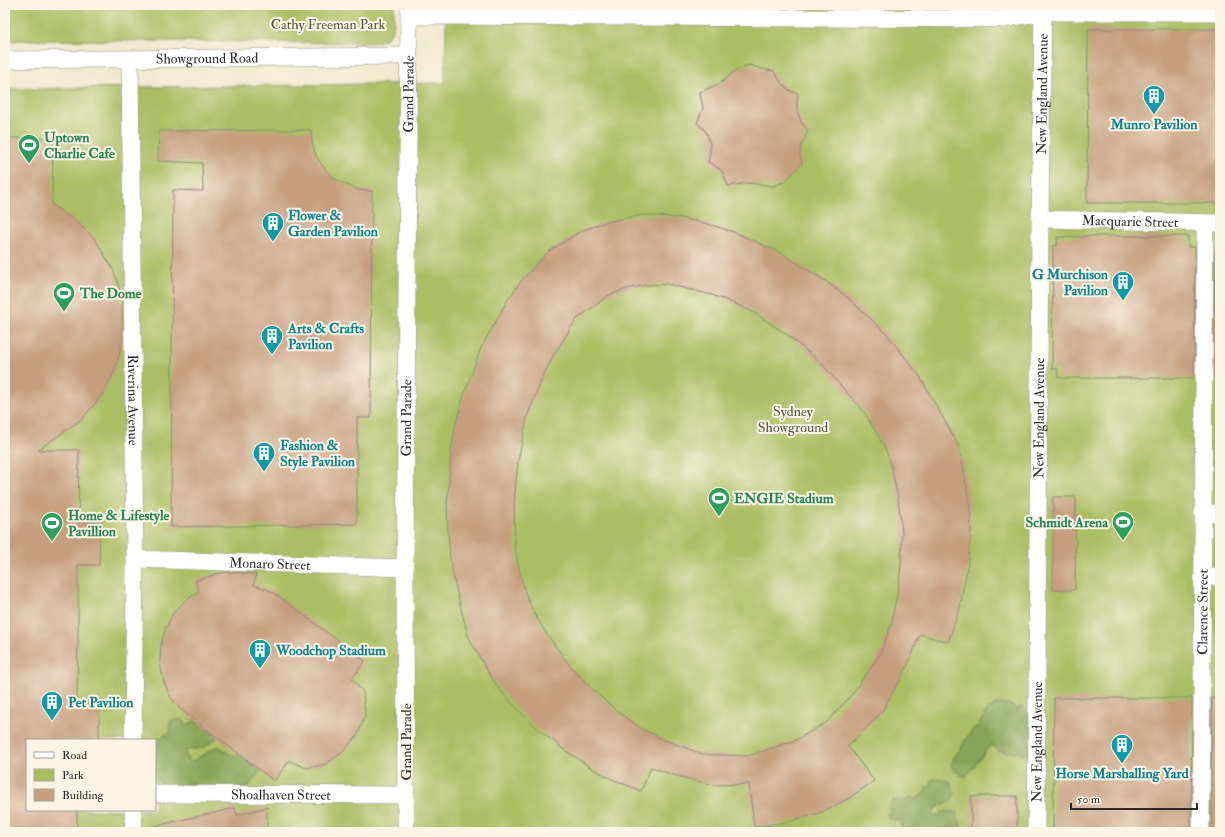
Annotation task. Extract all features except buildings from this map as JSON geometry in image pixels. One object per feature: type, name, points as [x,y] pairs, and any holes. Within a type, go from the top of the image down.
[{"type":"street","points":[[409,11],[799,11],[1002,19],[1043,8],[1220,12]]},
{"type":"street","name":"New England Avenue","points":[[1036,832],[1040,219],[1043,8]]},
{"type":"street","name":"Grand Parade","points":[[406,832],[405,568],[409,11]]},
{"type":"street","name":"Showground Road","points":[[5,60],[130,60],[409,56]]},
{"type":"street","name":"Riverina Avenue","points":[[130,60],[135,559],[133,739]]},
{"type":"street","name":"Macquarie Street","points":[[1040,219],[1212,223]]},
{"type":"street","name":"Clarence Street","points":[[1201,832],[1212,577],[1212,223]]},
{"type":"street","name":"Monaro Street","points":[[135,559],[405,568]]},
{"type":"street","name":"Shoalhaven Street","points":[[156,794],[406,796]]},
{"type":"street","points":[[133,811],[134,832]]},
{"type":"green space","name":"Cathy Freeman Park","points":[[5,5],[394,5],[394,26],[390,35],[386,38],[371,43],[5,41]]},
{"type":"green space","name":"Sydney Showground","points":[[446,5],[1220,5],[1220,832],[5,832],[5,89],[445,83]]},
{"type":"green space","points":[[996,704],[1009,704],[1018,710],[1021,706],[1030,713],[1031,727],[1028,754],[999,751],[991,744],[966,777],[959,774],[952,768],[951,765],[954,758],[971,732],[975,727],[977,728],[988,709],[993,708]]},
{"type":"green space","points":[[181,719],[188,725],[194,720],[217,738],[204,747],[184,751],[190,763],[218,746],[231,755],[240,755],[260,771],[249,786],[238,791],[223,785],[218,789],[199,790],[194,783],[172,787],[162,784],[156,778],[156,740],[170,733],[170,721]]},
{"type":"green space","points":[[936,779],[949,781],[955,792],[952,800],[936,808],[932,816],[939,816],[941,812],[957,812],[957,818],[962,822],[960,824],[964,832],[903,832],[899,820],[889,819],[887,814],[892,812],[889,808],[893,800],[907,801],[910,797],[915,800],[927,790],[924,787],[932,786],[931,780]]},
{"type":"place","name":"Munro Pavilion","points":[[1154,116]]},
{"type":"place","name":"Uptown Charlie Cafe","points":[[29,164]]},
{"type":"place","name":"Flower & Garden Pavilion","points":[[273,242]]},
{"type":"place","name":"G Murchison Pavilion","points":[[1123,302]]},
{"type":"place","name":"The Dome","points":[[64,312]]},
{"type":"place","name":"Arts & Crafts Pavilion","points":[[272,356]]},
{"type":"place","name":"Fashion & Style Pavilion","points":[[264,472]]},
{"type":"place","name":"ENGIE Stadium","points":[[719,518]]},
{"type":"place","name":"Home & Lifestyle Pavillion","points":[[52,542]]},
{"type":"place","name":"Schmidt Arena","points":[[1123,542]]},
{"type":"place","name":"Woodchop Stadium","points":[[260,670]]},
{"type":"place","name":"Pet Pavilion","points":[[52,722]]},
{"type":"place","name":"Horse Marshalling Yard","points":[[1122,764]]}]
